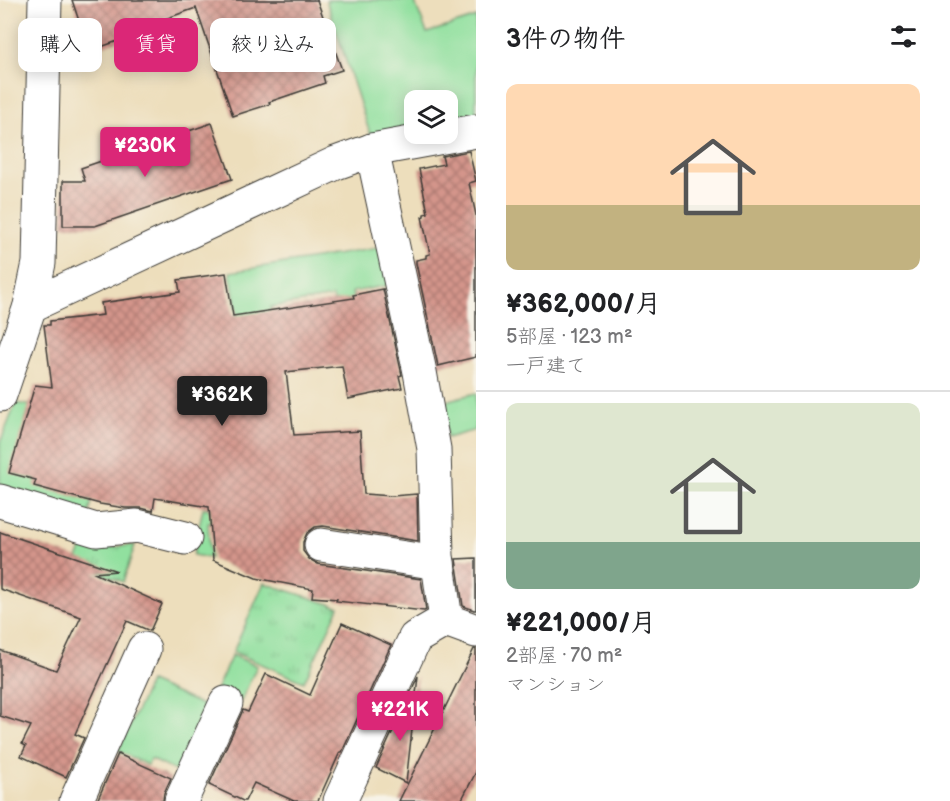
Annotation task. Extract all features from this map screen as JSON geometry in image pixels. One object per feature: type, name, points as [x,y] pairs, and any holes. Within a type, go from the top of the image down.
[{"type":"street","points":[[0,395],[30,306],[39,263],[45,0]]},
{"type":"street","points":[[30,306],[326,168],[372,150],[476,131]]},
{"type":"street","points":[[340,801],[415,638],[461,626],[438,563],[434,449],[420,372],[372,150]]},
{"type":"street","points":[[0,501],[96,530],[137,526],[185,538]]},
{"type":"street","points":[[321,545],[438,563]]},
{"type":"street","points":[[76,801],[144,650]]},
{"type":"street","points":[[181,801],[226,703]]},
{"type":"green space","points":[[326,0],[414,0],[427,33],[476,17],[476,119],[458,123],[458,90],[404,90],[404,133],[372,140],[336,30],[336,18],[332,18]]},
{"type":"green space","points":[[384,247],[390,285],[352,292],[356,316],[343,353],[333,297],[271,307],[271,313],[238,318],[230,272]]},
{"type":"green space","points":[[476,393],[476,430],[447,438],[443,405],[449,400]]},
{"type":"green space","points":[[16,403],[93,417],[105,439],[89,514],[0,485],[0,443]]},
{"type":"green space","points":[[203,508],[249,512],[248,517],[208,523],[210,558],[193,555]]},
{"type":"green space","points":[[83,545],[91,549],[135,545],[123,582],[75,563]]},
{"type":"green space","points":[[264,583],[339,607],[304,682],[233,652]]},
{"type":"green space","points":[[232,655],[257,666],[241,701],[216,690]]},
{"type":"green space","points":[[150,682],[207,707],[177,772],[151,759],[147,765],[118,751]]},
{"type":"building","points":[[72,0],[317,0],[323,18],[210,18],[210,49],[196,8],[168,18],[114,18],[114,42],[102,47],[102,18],[78,18]]},
{"type":"building","points":[[336,53],[342,70],[336,72]]},
{"type":"building","points":[[218,72],[336,72],[323,76],[325,83],[233,116]]},
{"type":"building","points":[[212,123],[232,179],[95,226],[63,226],[63,181],[85,181],[81,168]]},
{"type":"building","points":[[469,151],[476,181],[469,183],[476,215],[476,357],[438,366],[416,263],[416,260],[426,258],[426,255],[430,254],[422,217],[428,213],[419,169],[444,164],[442,156]]},
{"type":"building","points":[[226,273],[233,316],[354,298],[353,295],[383,289],[402,375],[399,376],[402,388],[348,399],[342,366],[286,372],[294,435],[360,431],[364,494],[392,496],[417,494],[418,541],[323,526],[315,527],[307,533],[303,542],[303,551],[309,559],[318,564],[421,579],[426,610],[312,597],[313,589],[256,578],[213,560],[209,507],[155,498],[153,511],[100,504],[34,486],[36,480],[9,473],[35,385],[52,387],[44,325],[50,325],[50,321],[103,315],[101,303],[180,292],[178,280]]},
{"type":"building","points":[[0,532],[117,571],[94,573],[162,604],[150,631],[127,621],[75,734],[84,738],[66,777],[21,756],[26,746],[22,744],[31,726],[0,716],[0,650],[56,670],[81,617],[0,589]]},
{"type":"building","points":[[476,558],[476,610],[474,610],[463,606],[456,559]]},
{"type":"building","points":[[342,623],[391,645],[318,801],[294,801],[254,783],[243,801],[209,785],[243,710],[248,712],[266,674],[310,695]]},
{"type":"building","points":[[476,649],[476,772],[461,801],[399,801]]},
{"type":"building","points":[[418,676],[406,783],[376,768]]},
{"type":"building","points":[[118,754],[171,778],[163,801],[97,801]]}]
